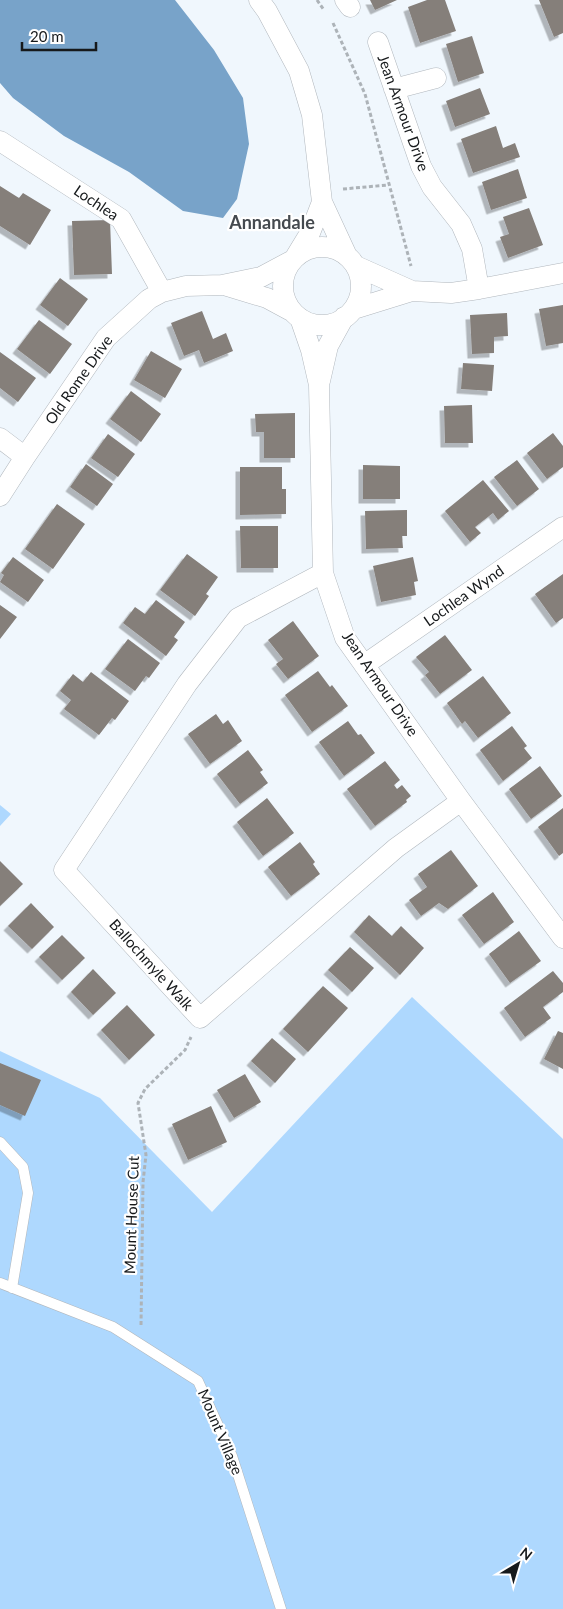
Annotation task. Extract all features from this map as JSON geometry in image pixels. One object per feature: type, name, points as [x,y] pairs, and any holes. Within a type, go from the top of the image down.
[{"type":"street","points":[[259,0],[267,11],[299,71],[312,115],[321,197],[359,274],[361,288],[359,299],[349,313]]},
{"type":"street","name":"Jean Armour Drive","points":[[378,42],[421,166],[432,187],[461,224],[472,249],[479,289]]},
{"type":"street","points":[[394,89],[436,78]]},
{"type":"street","name":"Lochlea","points":[[0,141],[121,219],[162,292]]},
{"type":"street","points":[[321,197],[310,233],[284,274],[282,283],[284,296],[296,315],[312,324],[330,324],[349,313],[415,291],[451,293],[563,273]]},
{"type":"street","points":[[293,259],[313,247],[336,249],[352,261],[415,291]]},
{"type":"street","name":"Old Rome Drive","points":[[0,496],[106,338],[149,300],[162,292],[186,286],[222,285],[261,277],[293,259]]},
{"type":"street","name":"Old Rome Drive","points":[[222,285],[267,298],[296,315]]},
{"type":"street","name":"Jean Armour Drive","points":[[319,385],[328,346],[349,313]]},
{"type":"street","name":"Jean Armour Drive","points":[[296,315],[311,350],[319,385],[323,573],[345,638],[461,801],[563,938]]},
{"type":"street","points":[[0,438],[25,457]]},
{"type":"street","name":"Lochlea Wynd","points":[[364,665],[563,527]]},
{"type":"street","name":"Ballochmyle Walk","points":[[323,573],[238,618],[187,684],[64,870],[200,1018],[396,848],[461,801]]},
{"type":"lane","points":[[0,1142],[23,1167],[28,1193],[12,1288]]},
{"type":"lane","name":"Mount Village","points":[[0,1282],[113,1328],[198,1381],[232,1456],[281,1609]]},
{"type":"path","points":[[317,0],[327,14]]},
{"type":"path","points":[[331,21],[336,28],[365,94],[415,291]]},
{"type":"path","points":[[321,197],[388,185]]},
{"type":"path","name":"Mount House Cut","points":[[141,1345],[143,1182],[146,1155],[138,1103],[145,1089],[185,1050],[200,1018]]},
{"type":"shaded area","points":[[0,0],[175,0],[214,50],[243,98],[249,144],[237,199],[223,218],[183,211],[129,172],[64,136],[13,98],[0,83]]},
{"type":"shaded area","points":[[0,805],[11,814],[0,826]]},
{"type":"shaded area","points":[[412,997],[563,1139],[563,1609],[0,1609],[0,1051],[100,1098],[212,1212]]},
{"type":"building","points":[[370,0],[397,0],[375,10]]},
{"type":"building","points":[[427,0],[445,0],[456,31],[420,43],[408,7]]},
{"type":"building","points":[[539,0],[563,0],[563,33],[554,37]]},
{"type":"building","points":[[472,36],[484,73],[458,82],[446,44]]},
{"type":"building","points":[[480,88],[490,114],[455,127],[446,101]]},
{"type":"building","points":[[496,126],[503,148],[515,143],[520,157],[473,173],[461,139]]},
{"type":"building","points":[[518,169],[527,198],[491,210],[482,182]]},
{"type":"building","points":[[0,186],[19,198],[23,193],[51,210],[30,245],[0,226]]},
{"type":"building","points":[[529,208],[543,245],[508,258],[500,237],[509,234],[503,217]]},
{"type":"building","points":[[110,220],[112,274],[74,275],[72,221]]},
{"type":"building","points":[[60,278],[88,299],[68,326],[40,305]]},
{"type":"building","points":[[563,305],[563,343],[546,346],[539,309]]},
{"type":"building","points":[[202,311],[213,339],[226,333],[233,351],[204,363],[199,350],[184,356],[171,323]]},
{"type":"building","points":[[507,313],[508,336],[494,337],[494,353],[472,354],[470,315]]},
{"type":"building","points":[[39,320],[72,344],[50,374],[17,349]]},
{"type":"building","points":[[151,351],[182,369],[165,398],[134,380]]},
{"type":"building","points":[[0,352],[36,378],[18,402],[0,388]]},
{"type":"building","points":[[463,363],[494,365],[492,391],[461,389]]},
{"type":"building","points":[[131,391],[161,414],[141,442],[110,419]]},
{"type":"building","points":[[472,405],[473,443],[445,443],[444,406]]},
{"type":"building","points":[[295,413],[295,458],[264,458],[264,432],[256,432],[255,414]]},
{"type":"building","points":[[553,433],[563,446],[563,467],[547,479],[527,453]]},
{"type":"building","points":[[108,434],[135,454],[118,477],[91,458]]},
{"type":"building","points":[[517,460],[539,489],[517,506],[494,477]]},
{"type":"building","points":[[86,464],[113,484],[97,506],[70,487]]},
{"type":"building","points":[[363,465],[400,466],[400,499],[363,499]]},
{"type":"building","points":[[240,467],[282,467],[282,489],[286,489],[286,514],[240,515]]},
{"type":"building","points":[[483,480],[509,511],[498,520],[493,513],[475,527],[481,533],[470,542],[445,511]]},
{"type":"building","points":[[57,504],[85,524],[53,569],[25,549]]},
{"type":"building","points":[[407,510],[407,536],[402,536],[403,548],[366,549],[365,511]]},
{"type":"building","points":[[240,526],[278,526],[278,568],[241,568]]},
{"type":"building","points":[[187,554],[218,577],[206,594],[209,596],[195,616],[160,590]]},
{"type":"building","points":[[13,557],[44,580],[28,602],[0,582],[4,575],[1,573]]},
{"type":"building","points":[[413,557],[418,581],[414,582],[416,595],[381,602],[373,566]]},
{"type":"building","points":[[563,574],[563,618],[556,623],[535,594]]},
{"type":"building","points":[[156,600],[185,622],[174,637],[178,640],[166,656],[123,623],[135,607],[145,614]]},
{"type":"building","points":[[0,605],[17,617],[0,639]]},
{"type":"building","points":[[293,621],[319,656],[288,679],[276,664],[283,659],[268,640]]},
{"type":"building","points":[[445,635],[472,670],[440,694],[425,675],[429,672],[416,657]]},
{"type":"building","points":[[128,639],[160,663],[149,678],[146,676],[135,691],[105,669]]},
{"type":"building","points":[[318,671],[330,687],[332,685],[348,706],[312,732],[285,695]]},
{"type":"building","points":[[91,672],[129,701],[115,720],[112,718],[99,735],[64,709],[71,700],[60,691],[73,674],[83,682]]},
{"type":"building","points":[[483,676],[511,713],[478,738],[465,721],[462,724],[447,703]]},
{"type":"building","points":[[216,714],[223,724],[228,720],[242,741],[210,764],[188,734]]},
{"type":"building","points":[[348,721],[358,735],[361,734],[375,753],[344,776],[319,742]]},
{"type":"building","points":[[512,726],[527,746],[524,748],[532,758],[503,781],[480,750]]},
{"type":"building","points":[[248,750],[263,770],[260,772],[268,783],[240,804],[217,774]]},
{"type":"building","points":[[385,761],[400,780],[394,785],[397,789],[402,785],[411,796],[406,800],[407,802],[375,826],[347,789]]},
{"type":"building","points":[[540,766],[562,796],[531,819],[509,789]]},
{"type":"building","points":[[267,798],[294,833],[263,856],[237,822]]},
{"type":"building","points":[[563,808],[563,853],[559,856],[538,827]]},
{"type":"building","points":[[300,842],[315,862],[313,864],[320,874],[291,896],[268,867]]},
{"type":"building","points":[[451,850],[478,886],[448,909],[439,903],[421,916],[409,900],[427,887],[418,874]]},
{"type":"building","points":[[0,861],[23,884],[0,906]]},
{"type":"building","points":[[493,892],[514,922],[484,944],[462,915]]},
{"type":"building","points":[[31,903],[54,927],[32,949],[8,926]]},
{"type":"building","points":[[369,915],[392,936],[401,926],[424,948],[400,975],[354,932]]},
{"type":"building","points":[[519,931],[541,961],[510,983],[489,954]]},
{"type":"building","points":[[62,935],[85,958],[62,980],[39,957]]},
{"type":"building","points":[[350,947],[374,968],[352,992],[328,970]]},
{"type":"building","points":[[93,969],[116,993],[93,1015],[71,992]]},
{"type":"building","points":[[553,971],[563,983],[563,992],[543,1007],[551,1018],[525,1037],[504,1008]]},
{"type":"building","points":[[323,986],[348,1008],[308,1052],[283,1029]]},
{"type":"building","points":[[127,1005],[155,1035],[129,1060],[101,1030]]},
{"type":"building","points":[[558,1031],[563,1033],[563,1069],[544,1059]]},
{"type":"building","points":[[272,1038],[296,1059],[275,1083],[251,1061]]},
{"type":"building","points":[[0,1063],[41,1080],[25,1116],[0,1105]]},
{"type":"building","points":[[245,1074],[261,1102],[234,1118],[217,1090]]},
{"type":"building","points":[[211,1106],[227,1142],[188,1160],[172,1124]]},
{"type":"district","name":"Annandale","points":[[272,223]]}]
